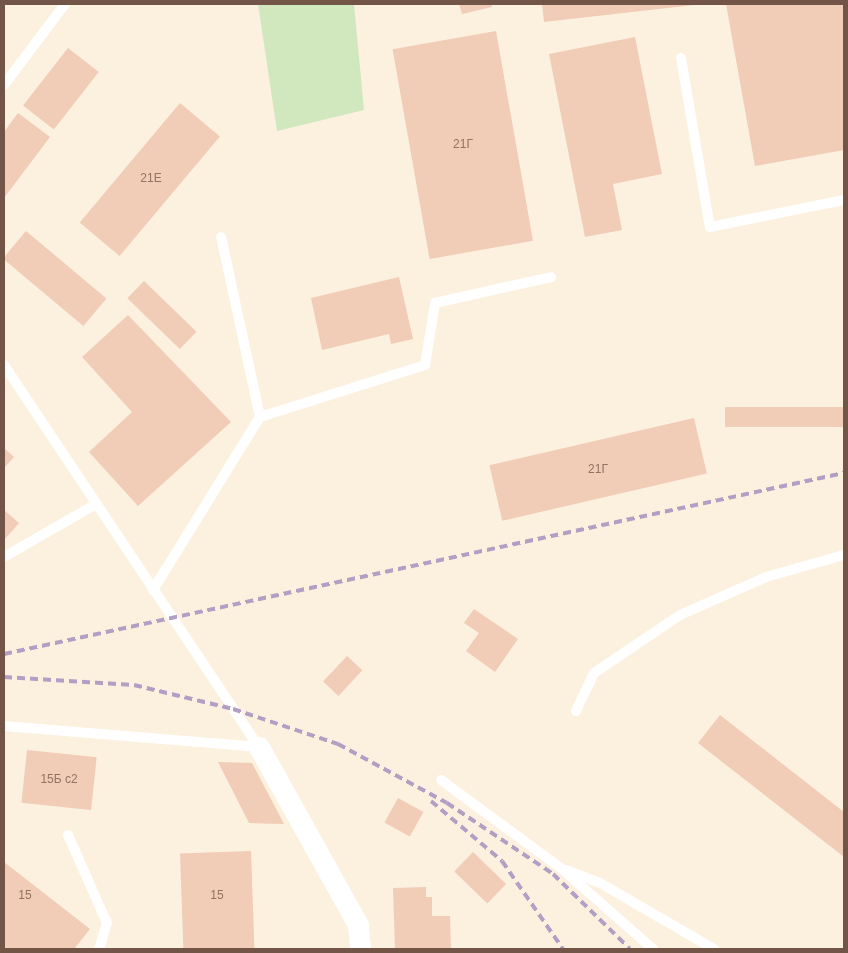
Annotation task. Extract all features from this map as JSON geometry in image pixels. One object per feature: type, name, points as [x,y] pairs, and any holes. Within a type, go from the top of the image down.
[{"type":"street","points":[[259,747],[358,924],[360,949]]},
{"type":"lane","points":[[4,85],[66,4]]},
{"type":"lane","points":[[681,58],[710,227],[844,200]]},
{"type":"lane","points":[[221,237],[260,417]]},
{"type":"lane","points":[[153,590],[260,417],[425,365],[435,302],[551,277]]},
{"type":"lane","points":[[4,365],[259,747]]},
{"type":"lane","points":[[4,557],[96,504]]},
{"type":"lane","points":[[576,711],[594,673],[680,615],[766,577],[844,555]]},
{"type":"lane","points":[[4,726],[259,747]]},
{"type":"lane","points":[[441,780],[560,868],[653,949]]},
{"type":"lane","points":[[68,835],[107,923],[98,949]]},
{"type":"lane","points":[[560,868],[600,883],[714,949]]},
{"type":"green space","points":[[258,4],[354,4],[364,110],[277,131]]},
{"type":"building","points":[[459,4],[491,4],[492,7],[462,14]]},
{"type":"building","points":[[542,4],[694,4],[694,5],[544,22]]},
{"type":"building","points":[[726,4],[844,4],[844,150],[755,166]]},
{"type":"building","points":[[496,31],[533,241],[430,259],[393,49]]},
{"type":"building","points":[[635,37],[662,174],[613,184],[622,230],[585,237],[549,54]]},
{"type":"building","points":[[68,48],[99,72],[54,130],[23,106]]},
{"type":"building","points":[[180,103],[220,136],[120,256],[80,223]]},
{"type":"building","points":[[18,113],[50,137],[4,198],[4,132]]},
{"type":"building","points":[[26,231],[106,298],[83,326],[4,260]]},
{"type":"building","points":[[399,277],[413,339],[391,344],[389,334],[322,350],[311,298]]},
{"type":"building","points":[[144,281],[197,332],[180,349],[127,298]]},
{"type":"building","points":[[128,315],[231,422],[138,506],[89,452],[132,412],[82,357]]},
{"type":"building","points":[[725,407],[844,407],[844,427],[725,427]]},
{"type":"building","points":[[694,418],[707,474],[502,521],[489,465]]},
{"type":"building","points":[[4,448],[14,457],[4,468]]},
{"type":"building","points":[[4,510],[19,523],[4,540]]},
{"type":"building","points":[[474,609],[518,639],[495,672],[466,651],[479,633],[464,623]]},
{"type":"building","points":[[347,656],[362,670],[338,696],[323,682]]},
{"type":"building","points":[[720,715],[844,812],[844,857],[698,743]]},
{"type":"building","points":[[27,750],[97,757],[91,810],[21,803]]},
{"type":"building","points":[[218,762],[252,763],[284,824],[249,823]]},
{"type":"building","points":[[398,798],[423,812],[410,837],[384,822]]},
{"type":"building","points":[[251,851],[254,949],[183,949],[180,853]]},
{"type":"building","points":[[473,852],[506,884],[487,903],[454,871]]},
{"type":"building","points":[[4,862],[90,929],[74,949],[4,949]]},
{"type":"building","points":[[426,887],[426,897],[432,897],[432,916],[450,916],[451,949],[395,949],[393,888]]},
{"type":"railway","points":[[4,654],[844,473]]},
{"type":"railway","points":[[4,677],[134,685],[233,709],[338,744],[447,803],[553,874],[630,949]]},
{"type":"railway","points":[[431,801],[502,861],[563,949]]}]
